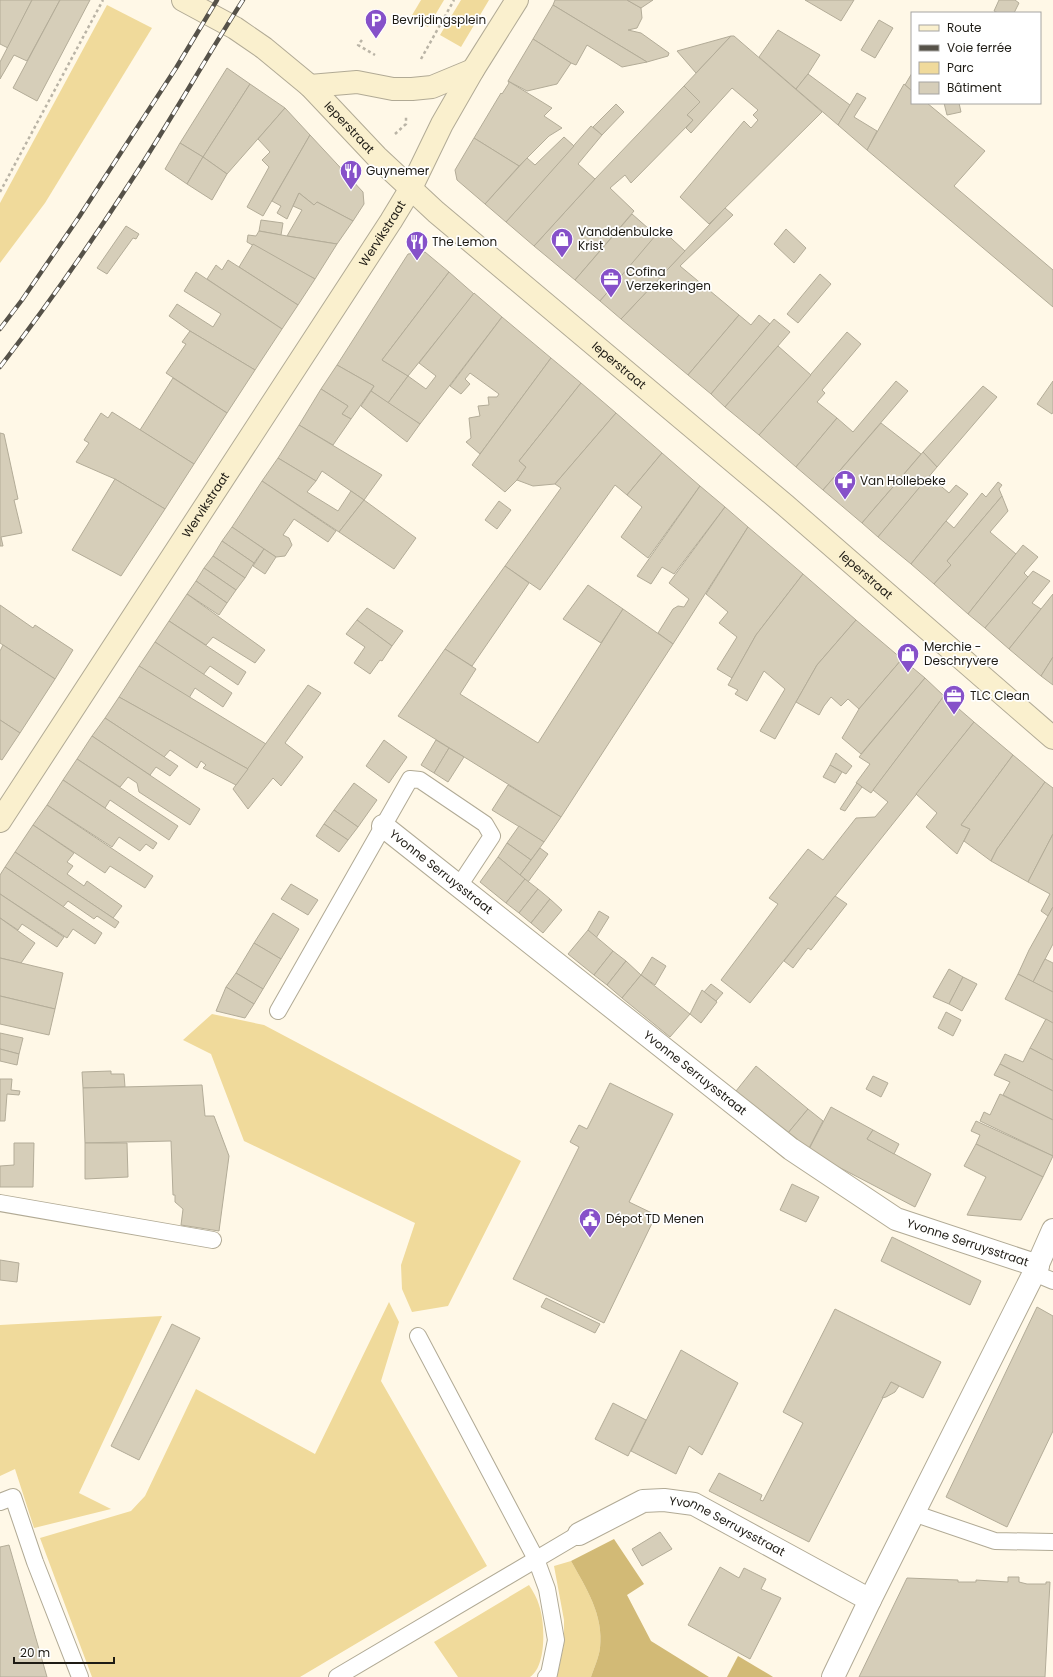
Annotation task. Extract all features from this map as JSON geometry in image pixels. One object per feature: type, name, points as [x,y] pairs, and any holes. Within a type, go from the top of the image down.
[{"type":"street","name":"Ieperstraat","points":[[183,0],[235,28],[264,48],[310,86],[377,157],[436,212],[785,505],[1053,738]]},
{"type":"street","points":[[411,188],[442,124],[473,70],[517,0]]},
{"type":"street","points":[[310,86],[357,82],[393,89],[432,87],[473,70]]},
{"type":"street","name":"Wervikstraat","points":[[0,821],[411,188]]},
{"type":"street","name":"Yvonne Serruysstraat","points":[[383,826],[791,1149],[896,1219],[1042,1274]]},
{"type":"street","name":"Yvonne Serruysstraat","points":[[833,1677],[913,1514],[1042,1274],[1053,1230]]},
{"type":"street","name":"Yvonne Serruysstraat","points":[[579,1534],[643,1501],[664,1500],[694,1504],[870,1600]]},
{"type":"lane","points":[[278,1011],[410,779],[420,780],[485,824],[492,836],[459,886]]},
{"type":"lane","points":[[0,1203],[213,1240]]},
{"type":"lane","points":[[418,1336],[536,1560],[547,1589],[556,1640],[549,1674],[546,1677]]},
{"type":"lane","points":[[0,1502],[13,1497],[35,1562],[80,1677]]},
{"type":"lane","points":[[913,1514],[996,1541],[1053,1542]]},
{"type":"lane","points":[[337,1677],[579,1534]]},
{"type":"path","points":[[0,192],[103,0]]},
{"type":"path","points":[[404,89],[403,72],[419,62],[454,0]]},
{"type":"green space","points":[[421,0],[444,0],[428,27],[411,17]]},
{"type":"green space","points":[[461,0],[489,0],[461,47],[440,35]]},
{"type":"green space","points":[[107,5],[152,28],[45,203],[0,263],[0,203]]},
{"type":"green space","points":[[212,1014],[264,1025],[521,1161],[448,1306],[412,1312],[402,1289],[401,1265],[415,1223],[244,1141],[211,1054],[183,1040]]},
{"type":"green space","points":[[389,1302],[399,1322],[381,1381],[487,1566],[300,1677],[92,1677],[40,1538],[131,1511],[145,1496],[196,1389],[315,1454]]},
{"type":"green space","points":[[162,1316],[79,1493],[111,1509],[34,1528],[15,1469],[0,1476],[0,1325]]},
{"type":"green space","points":[[571,1561],[593,1602],[599,1624],[601,1636],[600,1648],[598,1659],[591,1677],[557,1677],[564,1644],[564,1620],[554,1566]]},
{"type":"green space","points":[[529,1585],[538,1602],[543,1622],[542,1654],[536,1671],[530,1677],[458,1677],[434,1642]]},
{"type":"shaded area","points":[[614,1539],[644,1584],[627,1595],[651,1641],[709,1677],[591,1677],[598,1659],[600,1648],[601,1636],[599,1624],[593,1602],[571,1561]]},
{"type":"shaded area","points":[[738,1656],[770,1675],[773,1677],[727,1677]]},
{"type":"building","points":[[0,0],[32,0],[8,48],[0,44]]},
{"type":"building","points":[[32,0],[60,0],[27,61],[14,55],[0,79],[0,62]]},
{"type":"building","points":[[60,0],[90,0],[37,101],[13,88]]},
{"type":"building","points":[[555,0],[627,0],[641,8],[642,18],[637,28],[628,30],[641,33],[669,53],[668,56],[647,62],[553,5]]},
{"type":"building","points":[[627,0],[653,0],[641,8]]},
{"type":"building","points":[[805,0],[854,0],[841,21]]},
{"type":"building","points":[[999,0],[1015,0],[1019,3],[1014,12],[994,11]]},
{"type":"building","points":[[553,5],[647,62],[622,67],[587,45],[576,65],[571,63],[533,39]]},
{"type":"building","points":[[879,20],[893,28],[875,58],[861,50]]},
{"type":"building","points":[[778,30],[820,55],[796,89],[759,57]]},
{"type":"building","points":[[731,36],[696,73],[677,51]]},
{"type":"building","points":[[731,36],[734,36],[822,112],[709,224],[680,197],[744,121],[751,128],[758,120],[753,115],[758,110],[732,88],[691,133],[686,128],[693,120],[687,115],[700,102],[684,86]]},
{"type":"building","points":[[533,39],[571,63],[557,84],[527,91],[508,81]]},
{"type":"building","points":[[227,68],[250,84],[203,157],[180,143]]},
{"type":"building","points":[[808,74],[850,105],[838,125],[796,89]]},
{"type":"building","points":[[911,75],[911,90],[905,85]]},
{"type":"building","points":[[508,81],[552,108],[544,116],[562,128],[549,136],[519,166],[474,138],[501,93],[502,94],[509,83]]},
{"type":"building","points":[[250,84],[285,108],[227,174],[203,157]]},
{"type":"building","points":[[904,84],[911,90],[911,104],[928,104],[985,151],[954,186],[1053,270],[1053,307],[867,150]]},
{"type":"building","points":[[684,86],[700,102],[687,115],[693,120],[631,183],[625,175],[610,188],[634,211],[575,280],[534,246],[595,179]]},
{"type":"building","points":[[857,93],[866,98],[854,117],[877,131],[867,150],[838,125]]},
{"type":"building","points":[[616,104],[624,112],[602,135],[593,127]]},
{"type":"building","points":[[944,104],[959,104],[961,112],[947,115]]},
{"type":"building","points":[[285,108],[310,135],[263,216],[247,207],[269,167],[262,160],[270,152],[258,139]]},
{"type":"building","points":[[591,126],[602,135],[578,164],[595,179],[534,246],[506,222]]},
{"type":"building","points":[[310,135],[363,192],[364,204],[353,221],[317,202],[314,205],[299,193],[287,219],[277,213],[281,206],[272,201]]},
{"type":"building","points":[[564,137],[574,146],[506,222],[485,204],[527,158],[535,165]]},
{"type":"building","points":[[474,138],[519,166],[485,204],[457,180],[455,170]]},
{"type":"building","points":[[180,143],[203,157],[187,184],[165,169]]},
{"type":"building","points":[[203,157],[227,174],[212,200],[187,184]]},
{"type":"building","points":[[299,193],[314,205],[317,202],[353,221],[337,244],[287,236],[302,210],[293,206]]},
{"type":"building","points":[[725,208],[733,215],[680,266],[739,315],[688,375],[621,319]]},
{"type":"building","points":[[632,214],[657,236],[600,301],[575,280]]},
{"type":"building","points":[[261,220],[283,223],[281,235],[259,231]]},
{"type":"building","points":[[126,226],[139,234],[136,239],[133,238],[107,274],[97,268]]},
{"type":"building","points":[[661,229],[685,251],[621,319],[600,301]]},
{"type":"building","points":[[786,229],[806,248],[794,263],[774,244]]},
{"type":"building","points":[[259,231],[337,244],[315,279],[247,242],[248,235],[256,236]]},
{"type":"building","points":[[253,244],[315,279],[298,305],[239,267]]},
{"type":"building","points":[[425,252],[449,272],[382,360],[408,376],[388,403],[371,391],[374,386],[337,365],[408,254]]},
{"type":"building","points":[[228,260],[298,305],[282,329],[207,279],[216,265],[222,270]]},
{"type":"building","points":[[196,272],[282,329],[255,370],[190,331],[169,316],[177,304],[213,327],[221,314],[184,291]]},
{"type":"building","points":[[449,272],[474,294],[408,376],[382,360]]},
{"type":"building","points":[[820,274],[831,284],[798,323],[787,314]]},
{"type":"building","points":[[474,293],[502,317],[420,424],[388,403],[408,376],[426,389],[436,376],[419,363]]},
{"type":"building","points":[[739,315],[751,325],[759,315],[770,324],[711,394],[688,375]]},
{"type":"building","points":[[502,317],[551,358],[480,454],[466,442],[471,438],[469,418],[480,416],[478,406],[489,405],[488,397],[497,397],[499,394],[470,373],[465,379],[470,384],[461,394],[450,386]]},
{"type":"building","points":[[774,319],[790,332],[725,407],[711,394]]},
{"type":"building","points":[[190,331],[255,370],[227,413],[166,373],[186,344],[182,342]]},
{"type":"building","points":[[847,332],[861,344],[822,390],[825,393],[817,402],[837,418],[796,467],[759,435]]},
{"type":"building","points":[[778,346],[811,375],[759,435],[725,407]]},
{"type":"building","points":[[551,358],[581,383],[519,461],[526,467],[517,480],[505,492],[472,465]]},
{"type":"building","points":[[337,365],[374,386],[351,419],[342,414],[348,406],[321,389]]},
{"type":"building","points":[[173,378],[227,413],[194,464],[140,430]]},
{"type":"building","points":[[896,381],[908,391],[823,490],[796,467],[837,418],[853,432]]},
{"type":"building","points":[[1053,381],[1053,412],[1052,414],[1037,404]]},
{"type":"building","points":[[581,383],[616,413],[555,484],[533,486],[517,480],[526,467],[519,461]]},
{"type":"building","points":[[983,386],[997,397],[937,467],[923,452]]},
{"type":"building","points":[[321,389],[348,406],[342,414],[351,419],[333,445],[299,425]]},
{"type":"building","points":[[371,391],[420,424],[407,442],[361,406]]},
{"type":"building","points":[[112,412],[194,464],[165,509],[115,479],[76,462],[89,443],[84,440],[101,413],[108,418]]},
{"type":"building","points":[[616,413],[662,453],[627,495],[615,485],[540,590],[505,566],[561,488],[555,484]]},
{"type":"building","points":[[881,423],[921,454],[862,523],[823,490]]},
{"type":"building","points":[[299,425],[382,475],[364,500],[322,471],[316,481],[278,458]]},
{"type":"building","points":[[0,433],[4,434],[18,499],[14,500],[22,533],[1,537],[3,546],[0,546]]},
{"type":"building","points":[[923,452],[937,467],[878,537],[862,523]]},
{"type":"building","points":[[662,453],[700,486],[648,558],[621,537],[642,507],[627,495]]},
{"type":"building","points":[[278,458],[316,481],[307,492],[338,511],[351,491],[364,500],[339,532],[262,481]]},
{"type":"building","points":[[929,476],[949,493],[956,485],[968,494],[911,564],[878,537]]},
{"type":"building","points":[[115,479],[165,509],[121,576],[72,550]]},
{"type":"building","points":[[262,481],[336,531],[328,542],[294,519],[283,535],[289,538],[292,545],[285,556],[276,557],[232,527]]},
{"type":"building","points":[[998,482],[1002,485],[999,489],[1002,496],[947,561],[951,565],[934,584],[911,564],[946,521],[954,528],[982,493],[986,497]]},
{"type":"building","points":[[700,486],[725,507],[674,574],[662,567],[651,584],[637,576]]},
{"type":"building","points":[[1002,496],[1008,511],[990,532],[1016,554],[968,614],[934,584],[951,565],[947,561]]},
{"type":"building","points":[[364,500],[416,538],[394,569],[339,532]]},
{"type":"building","points":[[499,501],[511,510],[497,529],[485,520]]},
{"type":"building","points":[[725,507],[748,527],[673,644],[658,633],[673,609],[678,606],[684,607],[689,599],[669,583]]},
{"type":"building","points":[[232,527],[264,549],[254,563],[222,541]]},
{"type":"building","points":[[748,527],[803,574],[756,635],[732,678],[717,669],[737,637],[719,623],[728,612],[706,594]]},
{"type":"building","points":[[222,541],[254,563],[245,578],[213,556]]},
{"type":"building","points":[[1023,545],[1038,557],[1024,573],[1028,577],[985,628],[968,614]]},
{"type":"building","points":[[264,549],[276,557],[265,574],[253,566]]},
{"type":"building","points":[[213,556],[245,578],[236,590],[204,568]]},
{"type":"building","points":[[505,566],[529,583],[472,666],[445,649]]},
{"type":"building","points":[[204,568],[236,590],[227,603],[196,581]]},
{"type":"building","points":[[1033,571],[1050,581],[1032,603],[1041,609],[1009,649],[985,628]]},
{"type":"building","points":[[803,574],[856,620],[817,665],[775,739],[760,731],[785,689],[764,671],[747,701],[735,694],[738,690],[728,685],[756,635]]},
{"type":"building","points":[[196,581],[227,603],[219,615],[187,594]]},
{"type":"building","points":[[588,585],[623,609],[601,643],[563,619]]},
{"type":"building","points":[[187,594],[265,650],[255,663],[213,637],[206,645],[169,621]]},
{"type":"building","points":[[1053,594],[1053,657],[1041,676],[1009,649]]},
{"type":"building","points":[[0,605],[33,628],[35,625],[73,650],[55,679],[0,643]]},
{"type":"building","points":[[367,608],[403,631],[392,646],[357,620]]},
{"type":"building","points":[[623,609],[673,644],[561,817],[398,716],[445,649],[476,669],[460,694],[538,743]]},
{"type":"building","points":[[357,620],[392,646],[382,661],[380,660],[370,674],[354,663],[365,647],[346,634]]},
{"type":"building","points":[[856,620],[902,659],[859,709],[848,699],[841,706],[831,697],[819,715],[796,702],[817,665]]},
{"type":"building","points":[[169,621],[246,672],[238,685],[210,666],[203,675],[155,642]]},
{"type":"building","points":[[155,642],[232,693],[223,707],[195,688],[189,698],[139,666]]},
{"type":"building","points":[[3,645],[55,679],[20,733],[0,720],[0,651]]},
{"type":"building","points":[[1053,657],[1053,685],[1041,676]]},
{"type":"building","points":[[902,659],[925,678],[861,754],[842,738],[859,709]]},
{"type":"building","points":[[139,666],[266,744],[248,769],[119,697]]},
{"type":"building","points":[[925,678],[944,696],[871,793],[856,783],[870,764],[859,757]]},
{"type":"building","points":[[308,685],[321,693],[285,743],[303,757],[281,786],[273,778],[248,809],[233,789]]},
{"type":"building","points":[[944,696],[974,722],[750,1003],[721,980],[778,904],[769,898],[808,849],[823,860],[856,818],[875,817],[888,802],[873,790]]},
{"type":"building","points":[[119,697],[248,769],[236,785],[203,768],[206,765],[201,761],[197,768],[170,750],[164,757],[105,718]]},
{"type":"building","points":[[105,718],[178,766],[170,776],[156,767],[150,775],[92,736]]},
{"type":"building","points":[[0,720],[20,733],[2,760],[0,759]]},
{"type":"building","points":[[974,722],[1013,755],[961,825],[970,829],[957,854],[926,827],[937,813],[916,794]]},
{"type":"building","points":[[92,736],[200,809],[190,825],[139,792],[137,783],[128,777],[120,787],[77,759]]},
{"type":"building","points":[[384,740],[407,757],[389,783],[366,766]]},
{"type":"building","points":[[436,740],[449,748],[434,773],[421,765]]},
{"type":"building","points":[[449,748],[464,757],[448,782],[434,773]]},
{"type":"building","points":[[836,753],[852,766],[846,774],[830,765]]},
{"type":"building","points":[[1013,755],[1045,782],[997,849],[991,861],[964,841],[970,829],[961,825]]},
{"type":"building","points":[[77,759],[178,826],[169,840],[110,800],[105,808],[63,780]]},
{"type":"building","points":[[830,765],[842,772],[835,783],[823,777]]},
{"type":"building","points":[[63,780],[157,843],[153,849],[146,844],[140,851],[119,837],[112,847],[47,805]]},
{"type":"building","points":[[1045,782],[1053,788],[1053,834],[1028,882],[991,861],[997,849]]},
{"type":"building","points":[[354,783],[377,800],[358,827],[334,810]]},
{"type":"building","points":[[857,783],[862,787],[845,811],[840,809]]},
{"type":"building","points":[[508,785],[561,817],[544,842],[492,810]]},
{"type":"building","points":[[47,805],[153,876],[145,888],[110,866],[105,873],[33,825]]},
{"type":"building","points":[[334,810],[358,827],[348,840],[324,824]]},
{"type":"building","points":[[324,824],[348,840],[339,852],[316,836]]},
{"type":"building","points":[[33,825],[74,853],[67,862],[73,866],[67,874],[84,886],[87,881],[122,906],[113,918],[15,852]]},
{"type":"building","points":[[519,826],[544,842],[531,860],[507,843]]},
{"type":"building","points":[[1053,834],[1053,907],[1048,916],[1041,911],[1050,894],[1028,882]]},
{"type":"building","points":[[507,843],[531,860],[520,875],[498,857]]},
{"type":"building","points":[[540,848],[548,854],[528,882],[520,875]]},
{"type":"building","points":[[15,852],[119,922],[115,928],[97,916],[94,919],[68,901],[63,907],[5,867]]},
{"type":"building","points":[[498,857],[525,879],[506,903],[480,882]]},
{"type":"building","points":[[5,867],[102,933],[95,944],[73,929],[67,938],[0,894],[0,875]]},
{"type":"building","points":[[525,879],[538,889],[519,913],[506,903]]},
{"type":"building","points":[[291,884],[318,900],[308,915],[281,899]]},
{"type":"building","points":[[538,889],[550,899],[531,923],[519,913]]},
{"type":"building","points":[[0,894],[64,937],[57,947],[22,924],[18,930],[0,918]]},
{"type":"building","points":[[835,896],[847,904],[811,950],[808,948],[793,968],[784,961]]},
{"type":"building","points":[[550,899],[562,910],[543,933],[531,923]]},
{"type":"building","points":[[1053,907],[1053,944],[1033,982],[1018,974],[1029,950]]},
{"type":"building","points":[[599,911],[609,917],[596,938],[588,930]]},
{"type":"building","points":[[273,913],[299,929],[281,959],[254,943]]},
{"type":"building","points":[[0,918],[35,943],[21,963],[0,958]]},
{"type":"building","points":[[588,930],[613,951],[594,975],[568,954]]},
{"type":"building","points":[[254,943],[281,959],[263,989],[236,973]]},
{"type":"building","points":[[613,951],[626,961],[607,985],[594,975]]},
{"type":"building","points":[[652,957],[666,966],[655,985],[641,975]]},
{"type":"building","points":[[0,958],[63,973],[55,1009],[0,996]]},
{"type":"building","points":[[1045,959],[1053,963],[1053,992],[1033,982]]},
{"type":"building","points":[[626,961],[641,975],[622,998],[607,985]]},
{"type":"building","points":[[949,969],[963,977],[949,1004],[933,997]]},
{"type":"building","points":[[236,973],[263,989],[254,1004],[226,987]]},
{"type":"building","points":[[1018,974],[1053,992],[1053,1023],[1005,999]]},
{"type":"building","points":[[641,975],[690,1014],[670,1037],[622,998]]},
{"type":"building","points":[[963,977],[977,984],[962,1011],[949,1004]]},
{"type":"building","points":[[711,984],[723,993],[716,1001],[704,992]]},
{"type":"building","points":[[226,987],[254,1004],[245,1018],[216,1011]]},
{"type":"building","points":[[702,990],[717,1002],[701,1023],[690,1014]]},
{"type":"building","points":[[0,996],[55,1009],[49,1035],[0,1024]]},
{"type":"building","points":[[946,1012],[961,1020],[953,1036],[938,1028]]},
{"type":"building","points":[[1046,1019],[1053,1023],[1053,1060],[1030,1048]]},
{"type":"building","points":[[0,1033],[23,1038],[19,1054],[0,1049]]},
{"type":"building","points":[[1030,1048],[1053,1060],[1053,1091],[1000,1064],[1005,1054],[1023,1062]]},
{"type":"building","points":[[0,1049],[19,1054],[17,1065],[0,1061]]},
{"type":"building","points":[[1000,1064],[1053,1091],[1053,1120],[1003,1095],[1010,1082],[994,1075]]},
{"type":"building","points":[[756,1066],[808,1109],[788,1133],[736,1091]]},
{"type":"building","points":[[111,1071],[111,1074],[124,1074],[125,1087],[83,1088],[82,1072]]},
{"type":"building","points":[[873,1076],[888,1083],[881,1097],[866,1089]]},
{"type":"building","points":[[0,1079],[12,1079],[11,1090],[20,1091],[19,1095],[7,1094],[5,1121],[0,1121]]},
{"type":"building","points":[[610,1083],[673,1114],[629,1202],[656,1215],[604,1323],[513,1279],[579,1147],[570,1142],[579,1125],[587,1129]]},
{"type":"building","points":[[202,1085],[205,1116],[214,1116],[229,1156],[219,1231],[181,1225],[183,1209],[175,1202],[175,1195],[173,1195],[171,1141],[85,1143],[83,1088]]},
{"type":"building","points":[[1000,1094],[1053,1120],[1053,1156],[980,1121],[984,1112],[990,1115]]},
{"type":"building","points":[[831,1107],[873,1130],[867,1139],[931,1174],[915,1207],[808,1151]]},
{"type":"building","points":[[808,1109],[823,1121],[808,1150],[788,1133]]},
{"type":"building","points":[[976,1121],[1053,1156],[1043,1177],[976,1144],[980,1135],[971,1131]]},
{"type":"building","points":[[873,1130],[899,1144],[894,1154],[867,1139]]},
{"type":"building","points":[[14,1143],[34,1143],[33,1187],[0,1187],[0,1166],[14,1165]]},
{"type":"building","points":[[85,1143],[127,1143],[128,1177],[85,1179]]},
{"type":"building","points":[[976,1144],[1043,1177],[1021,1220],[967,1215],[986,1177],[964,1166]]},
{"type":"building","points":[[792,1184],[819,1197],[806,1222],[780,1210]]},
{"type":"building","points":[[892,1237],[981,1281],[970,1305],[881,1261]]},
{"type":"building","points":[[0,1260],[19,1263],[17,1282],[0,1280]]},
{"type":"building","points":[[546,1298],[600,1324],[595,1333],[541,1307]]},
{"type":"building","points":[[1037,1307],[1053,1316],[1053,1431],[1007,1527],[946,1497]]},
{"type":"building","points":[[835,1309],[941,1362],[923,1398],[891,1382],[809,1542],[709,1491],[719,1473],[762,1495],[760,1500],[763,1501],[803,1423],[783,1412]]},
{"type":"building","points":[[172,1324],[200,1338],[139,1460],[111,1446]]},
{"type":"building","points":[[681,1350],[738,1383],[702,1455],[689,1446],[676,1474],[631,1451]]},
{"type":"building","points":[[891,1382],[899,1386],[895,1392],[882,1398]]},
{"type":"building","points":[[613,1403],[646,1420],[628,1456],[595,1439]]},
{"type":"building","points":[[660,1532],[672,1549],[642,1566],[632,1549]]},
{"type":"building","points":[[9,1545],[47,1677],[0,1677],[0,1547]]},
{"type":"building","points":[[720,1567],[739,1578],[744,1568],[766,1579],[761,1589],[781,1598],[750,1659],[688,1625]]},
{"type":"building","points":[[1008,1577],[1019,1577],[1019,1582],[1027,1584],[1046,1584],[1046,1582],[1050,1582],[1045,1677],[859,1677],[907,1578],[958,1580],[958,1582],[976,1582],[976,1580],[1008,1582]]},
{"type":"railway","points":[[0,329],[22,300],[79,217],[176,68],[217,0]]},
{"type":"railway","points":[[0,367],[52,298],[117,202],[161,134],[243,0]]},
{"type":"place","name":"Bevrijdingsplein","points":[[376,40]]},
{"type":"place","name":"Guynemer","points":[[351,190]]},
{"type":"place","name":"Vanddenbulcke Krist","points":[[562,258]]},
{"type":"place","name":"The Lemon","points":[[417,262]]},
{"type":"place","name":"Cofina Verzekeringen","points":[[611,298]]},
{"type":"place","name":"Van Hollebeke","points":[[845,500]]},
{"type":"place","name":"Merchie - Deschryvere","points":[[908,674]]},
{"type":"place","name":"TLC Clean","points":[[954,716]]},
{"type":"place","name":"Dépot TD Menen","points":[[590,1238]]}]
